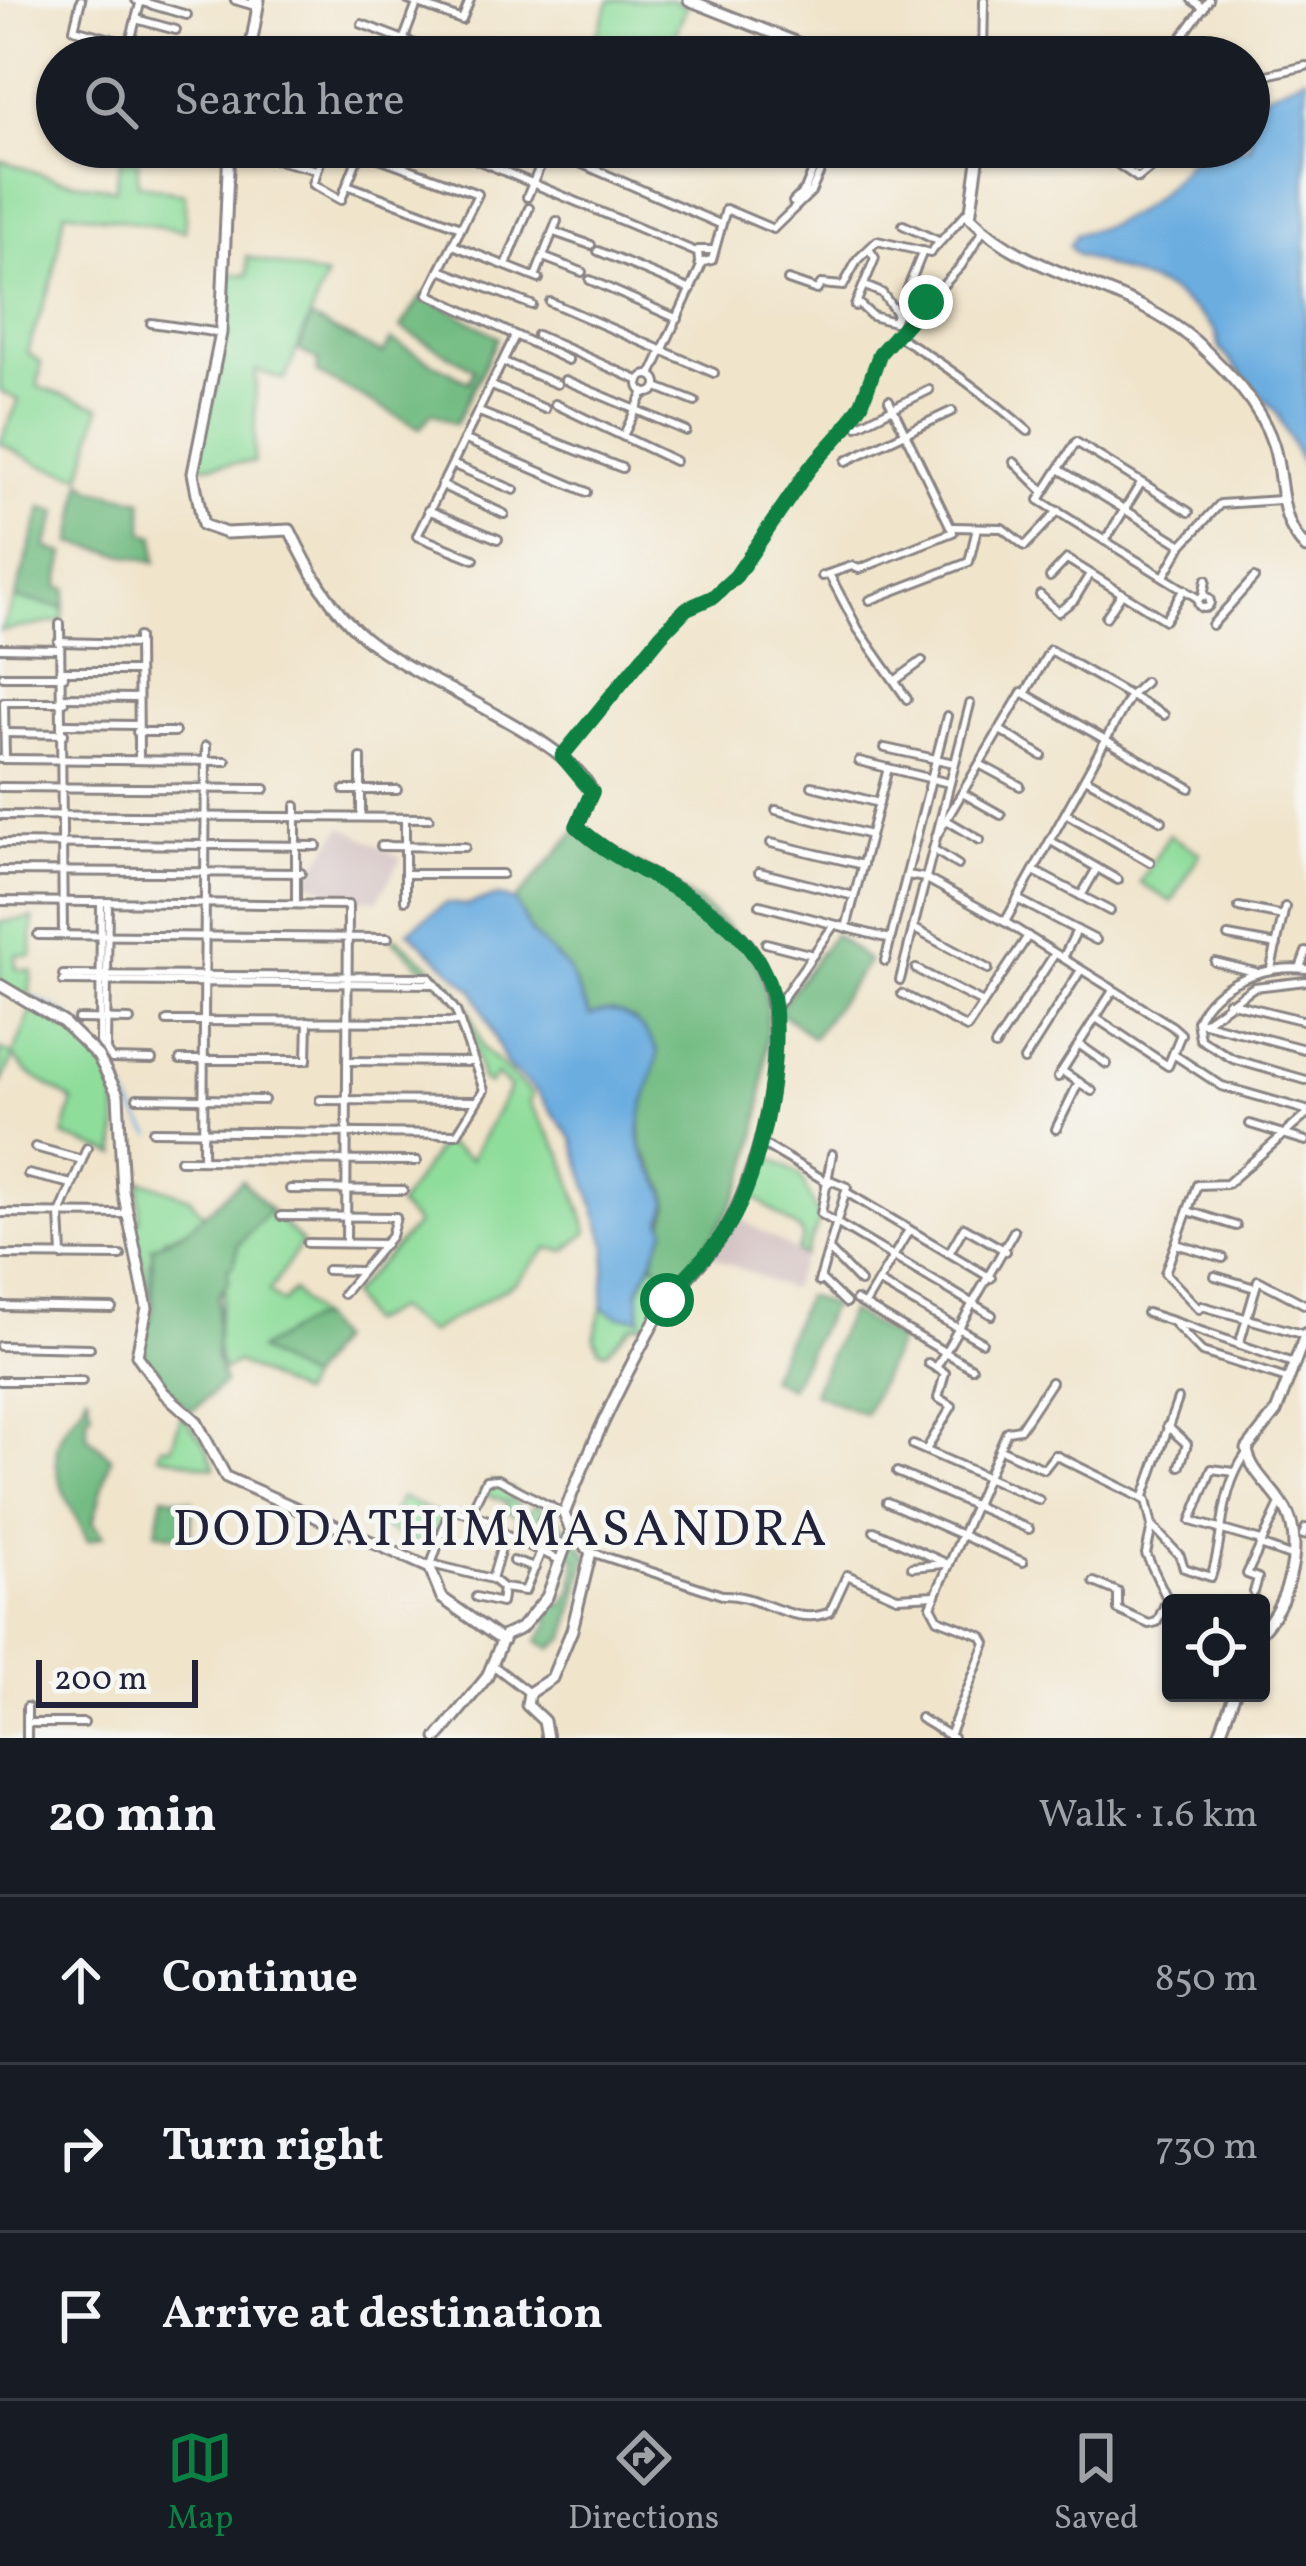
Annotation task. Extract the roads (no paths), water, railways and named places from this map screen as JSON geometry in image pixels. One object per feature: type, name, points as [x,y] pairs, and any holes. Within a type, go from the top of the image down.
[{"type":"street","points":[[81,0],[74,29],[98,36]]},
{"type":"street","points":[[131,36],[139,0],[188,15]]},
{"type":"street","points":[[235,0],[252,5],[256,0]]},
{"type":"street","points":[[252,36],[256,0]]},
{"type":"street","points":[[405,36],[412,2],[466,22],[470,0]]},
{"type":"street","points":[[688,0],[780,36]]},
{"type":"street","points":[[983,36],[984,0]]},
{"type":"street","points":[[1192,0],[1204,8]]},
{"type":"street","points":[[1184,36],[1209,0]]},
{"type":"street","points":[[136,19],[176,30]]},
{"type":"street","points":[[362,24],[394,36]]},
{"type":"street","points":[[1270,75],[1306,66]]},
{"type":"street","points":[[228,168],[220,333],[193,473],[203,525],[226,533],[290,530],[308,568],[359,634],[478,709],[543,739],[592,792],[577,826],[615,854],[683,889],[728,925],[759,962],[774,1011],[763,1144],[722,1237],[686,1273],[650,1329],[564,1514]]},
{"type":"street","points":[[309,168],[317,170],[313,184],[341,200],[354,168]]},
{"type":"street","points":[[410,168],[478,194],[428,294],[568,360]]},
{"type":"street","points":[[498,168],[697,252],[711,250]]},
{"type":"street","points":[[526,197],[538,168]]},
{"type":"street","points":[[592,168],[720,224]]},
{"type":"street","points":[[640,381],[651,375],[702,264],[712,260],[711,250],[726,209],[773,230],[811,192],[819,168]]},
{"type":"street","points":[[788,280],[817,290],[820,284],[843,286],[858,259],[871,253],[877,241],[930,254],[969,210],[976,168]]},
{"type":"street","points":[[347,185],[461,227]]},
{"type":"street","points":[[506,265],[530,208]]},
{"type":"street","points":[[969,210],[983,231],[1043,267],[1150,306],[1197,343],[1262,418],[1276,454],[1281,500],[1294,536],[1306,548]]},
{"type":"street","points":[[453,245],[537,278],[557,221]]},
{"type":"street","points":[[903,226],[939,242]]},
{"type":"street","points":[[562,756],[686,609],[713,597],[736,576],[809,469],[862,403],[880,353],[961,266],[983,231]]},
{"type":"street","points":[[553,232],[691,290]]},
{"type":"street","points":[[871,253],[875,258],[856,304],[890,322],[923,251]]},
{"type":"street","points":[[697,252],[702,264]]},
{"type":"street","points":[[543,257],[582,272]]},
{"type":"street","points":[[440,271],[532,305]]},
{"type":"street","points":[[590,280],[678,319]]},
{"type":"street","points":[[864,285],[882,293],[897,314]]},
{"type":"street","points":[[550,302],[714,373]]},
{"type":"street","points":[[151,323],[220,333]]},
{"type":"street","points":[[537,334],[640,381],[644,392]]},
{"type":"street","points":[[896,335],[965,376],[971,391],[1028,430]]},
{"type":"street","points":[[474,559],[416,536],[515,336]]},
{"type":"street","points":[[503,362],[686,431]]},
{"type":"street","points":[[651,375],[657,387],[694,402]]},
{"type":"street","points":[[492,386],[545,410]]},
{"type":"street","points":[[625,433],[644,392],[657,387]]},
{"type":"street","points":[[856,426],[891,404],[929,390]]},
{"type":"street","points":[[554,404],[625,433],[675,461]]},
{"type":"street","points":[[891,404],[953,532],[859,569],[852,566],[825,575],[907,699]]},
{"type":"street","points":[[479,412],[622,468]]},
{"type":"street","points":[[846,461],[952,412]]},
{"type":"street","points":[[466,440],[587,492]]},
{"type":"street","points":[[1189,512],[1076,442],[1039,500],[1201,598]]},
{"type":"street","points":[[1014,462],[1044,493]]},
{"type":"street","points":[[454,465],[514,490]]},
{"type":"street","points":[[1059,470],[1182,545]]},
{"type":"street","points":[[1105,541],[1142,483]]},
{"type":"street","points":[[441,485],[504,514]]},
{"type":"street","points":[[1163,576],[1182,545],[1220,504],[1281,500]]},
{"type":"street","points":[[428,510],[498,538]]},
{"type":"street","points":[[951,527],[1002,528],[1025,546],[1058,511]]},
{"type":"street","points":[[870,600],[969,562],[977,528]]},
{"type":"street","points":[[1049,577],[1066,559],[1165,620],[1184,589]]},
{"type":"street","points":[[1040,595],[1058,612],[1074,600],[1090,574]]},
{"type":"street","points":[[1212,625],[1254,578]]},
{"type":"street","points":[[1205,580],[1200,607],[1224,612]]},
{"type":"street","points":[[1106,617],[1122,593]]},
{"type":"street","points":[[60,624],[63,935]]},
{"type":"street","points":[[0,649],[138,640],[140,760]]},
{"type":"street","points":[[936,837],[1050,650],[1164,716]]},
{"type":"street","points":[[894,681],[922,661]]},
{"type":"street","points":[[3,676],[137,671]]},
{"type":"street","points":[[1005,922],[1130,696],[1145,682]]},
{"type":"street","points":[[1025,694],[1190,788]]},
{"type":"street","points":[[137,698],[4,702],[2,759],[226,761]]},
{"type":"street","points":[[900,980],[970,704]]},
{"type":"street","points":[[885,961],[947,716]]},
{"type":"street","points":[[4,733],[136,728],[175,732]]},
{"type":"street","points":[[1000,730],[1042,756]]},
{"type":"street","points":[[203,1160],[206,746]]},
{"type":"street","points":[[846,928],[888,749],[954,764]]},
{"type":"street","points":[[361,818],[362,758]]},
{"type":"street","points":[[859,761],[950,783]]},
{"type":"street","points":[[980,764],[1019,786]]},
{"type":"street","points":[[1087,779],[1162,821]]},
{"type":"street","points":[[812,786],[879,803]]},
{"type":"street","points":[[0,787],[265,789]]},
{"type":"street","points":[[344,790],[397,790]]},
{"type":"street","points":[[964,794],[1001,815]]},
{"type":"street","points":[[296,806],[296,904]]},
{"type":"street","points":[[776,810],[870,835]]},
{"type":"street","points":[[1067,814],[1150,862]]},
{"type":"street","points":[[0,815],[430,818]]},
{"type":"street","points":[[405,818],[405,900]]},
{"type":"street","points":[[948,821],[980,840]]},
{"type":"street","points":[[1051,842],[1118,880]]},
{"type":"street","points":[[0,843],[317,846]]},
{"type":"street","points":[[771,843],[862,865]]},
{"type":"street","points":[[380,846],[465,847]]},
{"type":"street","points":[[933,849],[958,865]]},
{"type":"street","points":[[1081,896],[1096,868]]},
{"type":"street","points":[[0,871],[299,873]]},
{"type":"street","points":[[1034,871],[1110,911]]},
{"type":"street","points":[[759,872],[854,896]]},
{"type":"street","points":[[405,874],[502,874]]},
{"type":"street","points":[[907,874],[926,878],[1028,935],[1079,973],[1180,1034],[1168,1066],[1096,1018]]},
{"type":"street","points":[[1018,899],[1096,940]]},
{"type":"street","points":[[0,902],[348,905],[346,1243]]},
{"type":"street","points":[[105,902],[102,1053],[118,1095],[127,1214],[147,1308],[137,1354],[164,1393],[196,1421],[226,1477],[430,1566],[492,1579],[503,1588],[525,1591],[540,1554]]},
{"type":"street","points":[[760,905],[890,939]]},
{"type":"street","points":[[1239,907],[1284,912],[1271,970]]},
{"type":"street","points":[[774,1011],[834,925]]},
{"type":"street","points":[[913,928],[988,969]]},
{"type":"street","points":[[995,1046],[1077,931]]},
{"type":"street","points":[[38,935],[388,938]]},
{"type":"street","points":[[902,994],[967,1028],[1028,935]]},
{"type":"street","points":[[1228,936],[1276,945]]},
{"type":"street","points":[[766,943],[813,955]]},
{"type":"street","points":[[1214,962],[1256,972],[1303,969],[1306,952]]},
{"type":"street","points":[[916,969],[983,1003]]},
{"type":"street","points":[[1256,972],[1218,994],[1200,1022],[1200,1040],[1233,1059],[1306,1080]]},
{"type":"street","points":[[1024,1060],[1079,973]]},
{"type":"street","points":[[63,977],[348,980],[429,976],[460,1022],[484,1090],[457,1134],[153,1131]]},
{"type":"street","points":[[1200,1022],[1254,987],[1306,981]]},
{"type":"street","points":[[0,985],[64,1022],[112,1059],[152,1060]]},
{"type":"street","points":[[1093,1091],[1060,1074],[1112,992]]},
{"type":"street","points":[[1227,1002],[1306,1021]]},
{"type":"street","points":[[78,1019],[130,1020]]},
{"type":"street","points":[[167,1021],[460,1022]]},
{"type":"street","points":[[180,1060],[307,1060],[308,1021]]},
{"type":"street","points":[[1200,1022],[1304,1049]]},
{"type":"street","points":[[1078,1045],[1107,1064]]},
{"type":"street","points":[[1173,1054],[1222,1086],[1306,1113],[1226,1184],[1201,1181],[1166,1273],[1201,1308],[1305,1334],[1272,1421],[1234,1472],[1218,1529],[1220,1556],[1208,1578],[1184,1568],[1180,1556],[1152,1526],[1143,1498],[1178,1399]]},
{"type":"street","points":[[347,1061],[471,1062]]},
{"type":"street","points":[[1056,1130],[1079,1082]]},
{"type":"street","points":[[137,1098],[265,1100]]},
{"type":"street","points":[[320,1100],[476,1101]]},
{"type":"street","points":[[1250,1124],[1306,1141]]},
{"type":"street","points":[[763,1144],[847,1187],[820,1280],[846,1304]]},
{"type":"street","points":[[35,1147],[82,1160]]},
{"type":"street","points":[[62,1256],[60,1214],[87,1148]]},
{"type":"street","points":[[832,1154],[821,1214],[992,1315]]},
{"type":"street","points":[[180,1160],[418,1161]]},
{"type":"street","points":[[28,1174],[72,1184]]},
{"type":"street","points":[[290,1189],[403,1190]]},
{"type":"street","points":[[845,1192],[991,1278]]},
{"type":"street","points":[[1188,1211],[1236,1226]]},
{"type":"street","points":[[0,1213],[127,1214]]},
{"type":"street","points":[[281,1216],[396,1217],[385,1244],[343,1294]]},
{"type":"street","points":[[949,1253],[964,1227],[1006,1251]]},
{"type":"street","points":[[864,1305],[909,1229]]},
{"type":"street","points":[[926,1450],[952,1406],[938,1398],[946,1377],[932,1365],[991,1278],[1014,1231]]},
{"type":"street","points":[[307,1243],[385,1244]]},
{"type":"street","points":[[1176,1244],[1223,1258]]},
{"type":"street","points":[[829,1250],[860,1282]]},
{"type":"street","points":[[0,1255],[121,1256]]},
{"type":"street","points":[[327,1270],[362,1271]]},
{"type":"street","points":[[1215,1276],[1256,1288]]},
{"type":"street","points":[[1239,1346],[1258,1280],[1306,1305]]},
{"type":"street","points":[[878,1282],[982,1342]]},
{"type":"street","points":[[856,1300],[972,1368]]},
{"type":"street","points":[[0,1306],[112,1309]]},
{"type":"street","points":[[1147,1313],[1293,1363]]},
{"type":"street","points":[[1172,1321],[1202,1352],[1287,1379]]},
{"type":"street","points":[[0,1346],[90,1348]]},
{"type":"street","points":[[0,1382],[82,1382]]},
{"type":"street","points":[[920,1718],[951,1737],[986,1643],[931,1613],[936,1594],[1007,1431],[1020,1429],[1051,1382]]},
{"type":"street","points":[[1167,1426],[1187,1444],[1180,1466]]},
{"type":"street","points":[[913,1444],[1039,1500]]},
{"type":"street","points":[[999,1449],[1044,1469],[1055,1455],[1143,1498]]},
{"type":"street","points":[[1247,1453],[1302,1533],[1278,1609],[1270,1619]]},
{"type":"street","points":[[1234,1472],[1211,1469],[1191,1518],[1293,1557]]},
{"type":"street","points":[[897,1472],[1029,1529]]},
{"type":"street","points":[[470,1514],[478,1490],[492,1478],[564,1514],[571,1532],[591,1552],[722,1595],[741,1593],[802,1616],[830,1612],[847,1575],[897,1597],[936,1594]]},
{"type":"street","points":[[887,1502],[1023,1562]]},
{"type":"street","points":[[1254,1592],[1258,1578],[1247,1574],[1281,1502]]},
{"type":"street","points":[[542,1520],[550,1506]]},
{"type":"street","points":[[503,1641],[442,1598],[430,1566],[450,1509],[497,1523],[505,1534],[560,1560]]},
{"type":"street","points":[[1152,1526],[1146,1554],[1166,1594]]},
{"type":"street","points":[[874,1531],[948,1564]]},
{"type":"street","points":[[437,1738],[494,1666],[503,1641],[547,1597],[571,1532]]},
{"type":"street","points":[[492,1579],[505,1534]]},
{"type":"street","points":[[547,1738],[544,1721],[527,1705],[529,1693],[552,1678],[572,1630],[591,1552]]},
{"type":"street","points":[[514,1561],[535,1568]]},
{"type":"street","points":[[912,1567],[948,1564]]},
{"type":"street","points":[[1094,1582],[1118,1592],[1118,1610],[1149,1624],[1162,1614]]},
{"type":"street","points":[[476,1597],[500,1603],[503,1588]]},
{"type":"street","points":[[494,1666],[529,1693]]},
{"type":"street","points":[[1218,1738],[1232,1702]]},
{"type":"street","points":[[27,1707],[27,1738]]},
{"type":"street","points":[[28,1724],[83,1723]]},
{"type":"water","points":[[1306,76],[1306,472],[1277,413],[1220,349],[1215,330],[1196,311],[1165,288],[1077,255],[1069,246],[1076,234],[1116,222],[1147,204],[1183,168],[1270,168],[1270,92]]},
{"type":"water","points":[[498,896],[515,901],[533,935],[568,969],[590,1016],[621,1014],[646,1033],[658,1052],[640,1137],[665,1191],[662,1219],[666,1229],[638,1292],[641,1318],[618,1316],[602,1307],[607,1247],[573,1140],[538,1093],[507,1065],[474,991],[408,931],[446,903],[466,905]]},
{"type":"waterway","points":[[32,996],[66,1014],[95,1046]]},
{"type":"waterway","points":[[107,1061],[152,1135]]},
{"type":"district","name":"DODDATHIMMASANDRA","points":[[501,1531]]}]
